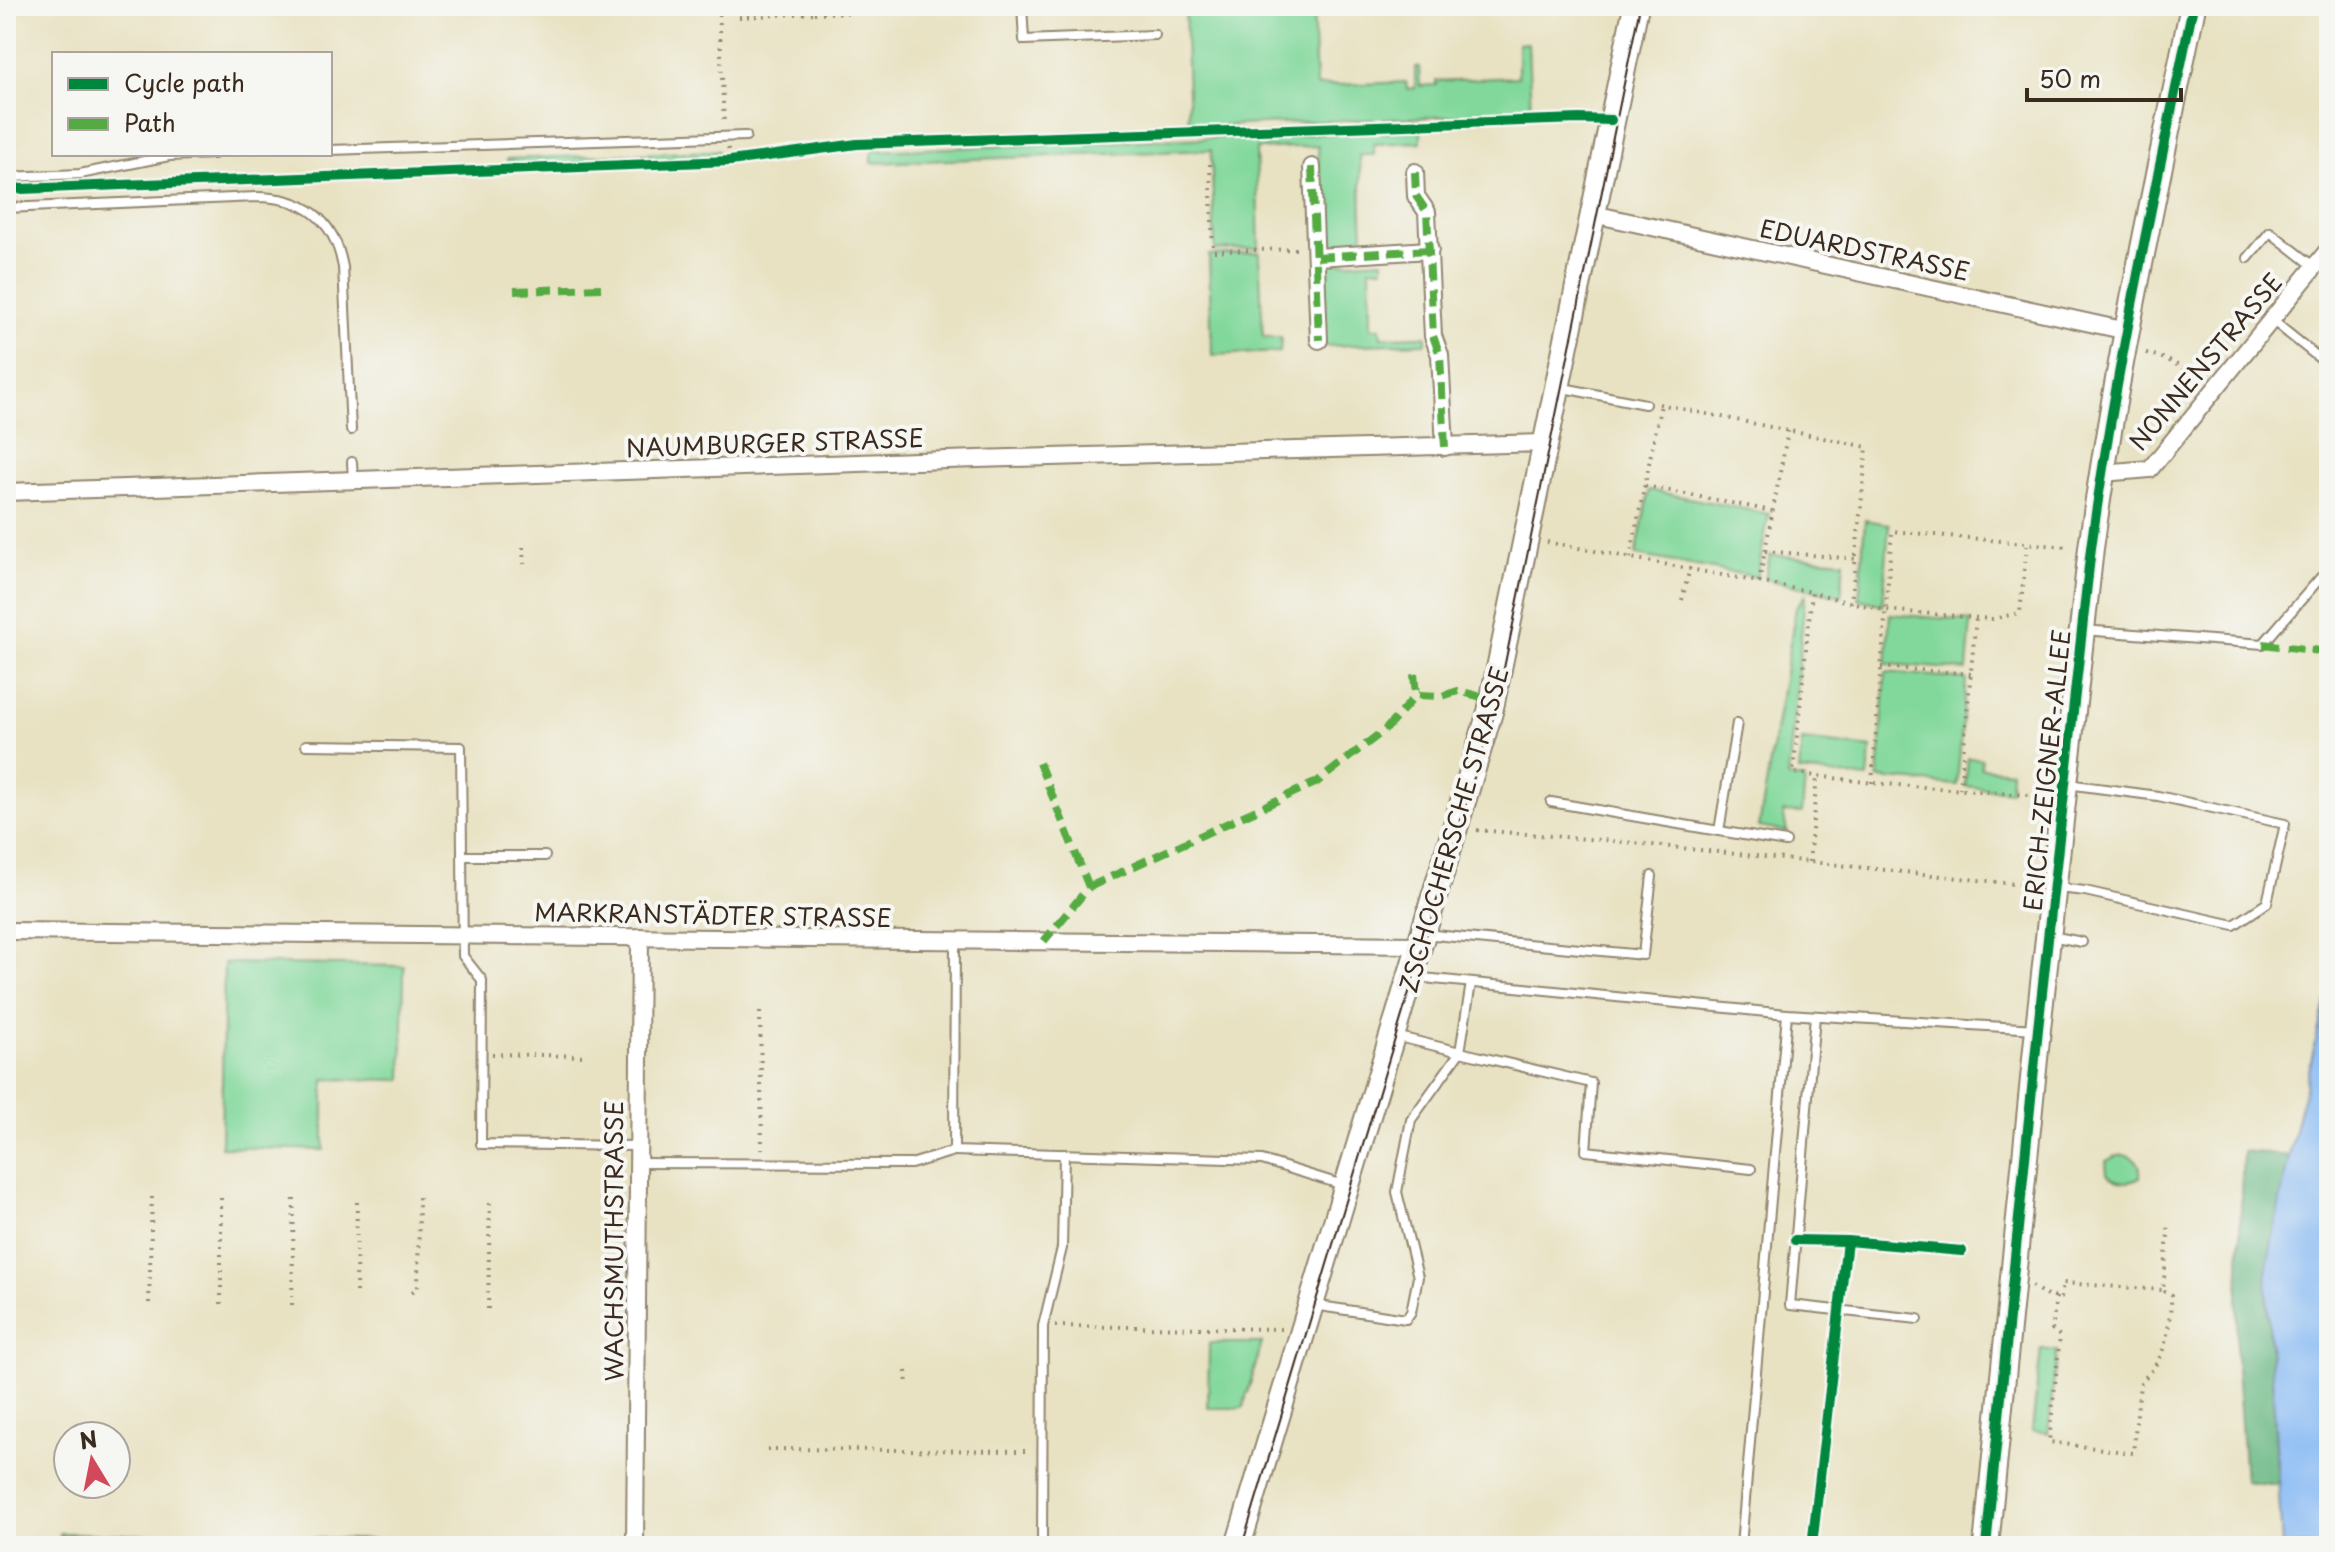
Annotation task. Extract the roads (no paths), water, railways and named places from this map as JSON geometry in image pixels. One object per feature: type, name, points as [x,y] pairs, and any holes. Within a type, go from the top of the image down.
[{"type":"main road","name":"ZSCHOCHERSCHE STRASSE","points":[[1238,1546],[1494,700],[1636,6]]},
{"type":"main road","name":"ERICH-ZEIGNER-ALLEE","points":[[1986,1546],[2091,548],[2127,331],[2193,6]]},
{"type":"street","points":[[1312,167],[1319,340]]},
{"type":"street","points":[[1415,172],[1416,196],[1427,212],[1433,336],[1440,355],[1445,447]]},
{"type":"street","name":"EDUARDSTRASSE","points":[[1593,214],[2127,331]]},
{"type":"street","name":"NONNENSTRASSE","points":[[2102,473],[2150,469],[2329,249]]},
{"type":"street","points":[[1316,252],[1430,250]]},
{"type":"street","name":"NAUMBURGER STRASSE","points":[[6,492],[1546,443]]},
{"type":"street","name":"MARKRANSTÄDTER STRASSE","points":[[6,931],[955,940],[1422,939]]},
{"type":"street","name":"WACHSMUTHSTRASSE","points":[[635,1546],[640,937]]},
{"type":"lane","points":[[1022,6],[1024,40],[1155,35]]},
{"type":"lane","points":[[332,150],[746,136]]},
{"type":"lane","points":[[6,177],[80,174],[169,156]]},
{"type":"lane","points":[[6,208],[256,197],[282,198],[309,208],[330,232],[341,256],[351,430]]},
{"type":"lane","points":[[2248,258],[2270,232],[2315,267]]},
{"type":"lane","points":[[2272,320],[2329,366]]},
{"type":"lane","points":[[1557,387],[1645,404]]},
{"type":"lane","points":[[352,462],[353,480]]},
{"type":"lane","points":[[2082,630],[2263,644],[2321,577]]},
{"type":"lane","points":[[1719,831],[1737,723]]},
{"type":"lane","points":[[306,745],[461,747],[463,956],[482,980],[481,1144],[637,1146]]},
{"type":"lane","points":[[2053,888],[2085,891],[2234,925],[2267,903],[2285,824],[2158,796],[2064,791]]},
{"type":"lane","points":[[1551,802],[1786,842]]},
{"type":"lane","points":[[462,856],[545,856]]},
{"type":"lane","points":[[1422,939],[1643,955],[1652,876]]},
{"type":"lane","points":[[2048,936],[2082,942]]},
{"type":"lane","points":[[954,1151],[955,940]]},
{"type":"lane","points":[[1410,977],[1787,1014],[2038,1029]]},
{"type":"lane","points":[[1312,1305],[1406,1319],[1411,1312],[1418,1277],[1397,1192],[1411,1120],[1460,1052],[1471,983]]},
{"type":"lane","points":[[1741,1546],[1787,1014]]},
{"type":"lane","points":[[1815,1016],[1790,1305],[1918,1319]]},
{"type":"lane","points":[[1393,1036],[1591,1083],[1586,1151],[1751,1169]]},
{"type":"lane","points":[[637,1163],[911,1164],[954,1151],[1262,1160],[1348,1186]]},
{"type":"lane","points":[[1042,1546],[1043,1326],[1062,1248],[1064,1154]]},
{"type":"lane","points":[[1812,1546],[1847,1241]]},
{"type":"water","points":[[2329,985],[2329,1546],[2282,1546],[2266,1272],[2289,1156]]},
{"type":"tram line","points":[[1242,1546],[1495,712],[1640,6]]}]
